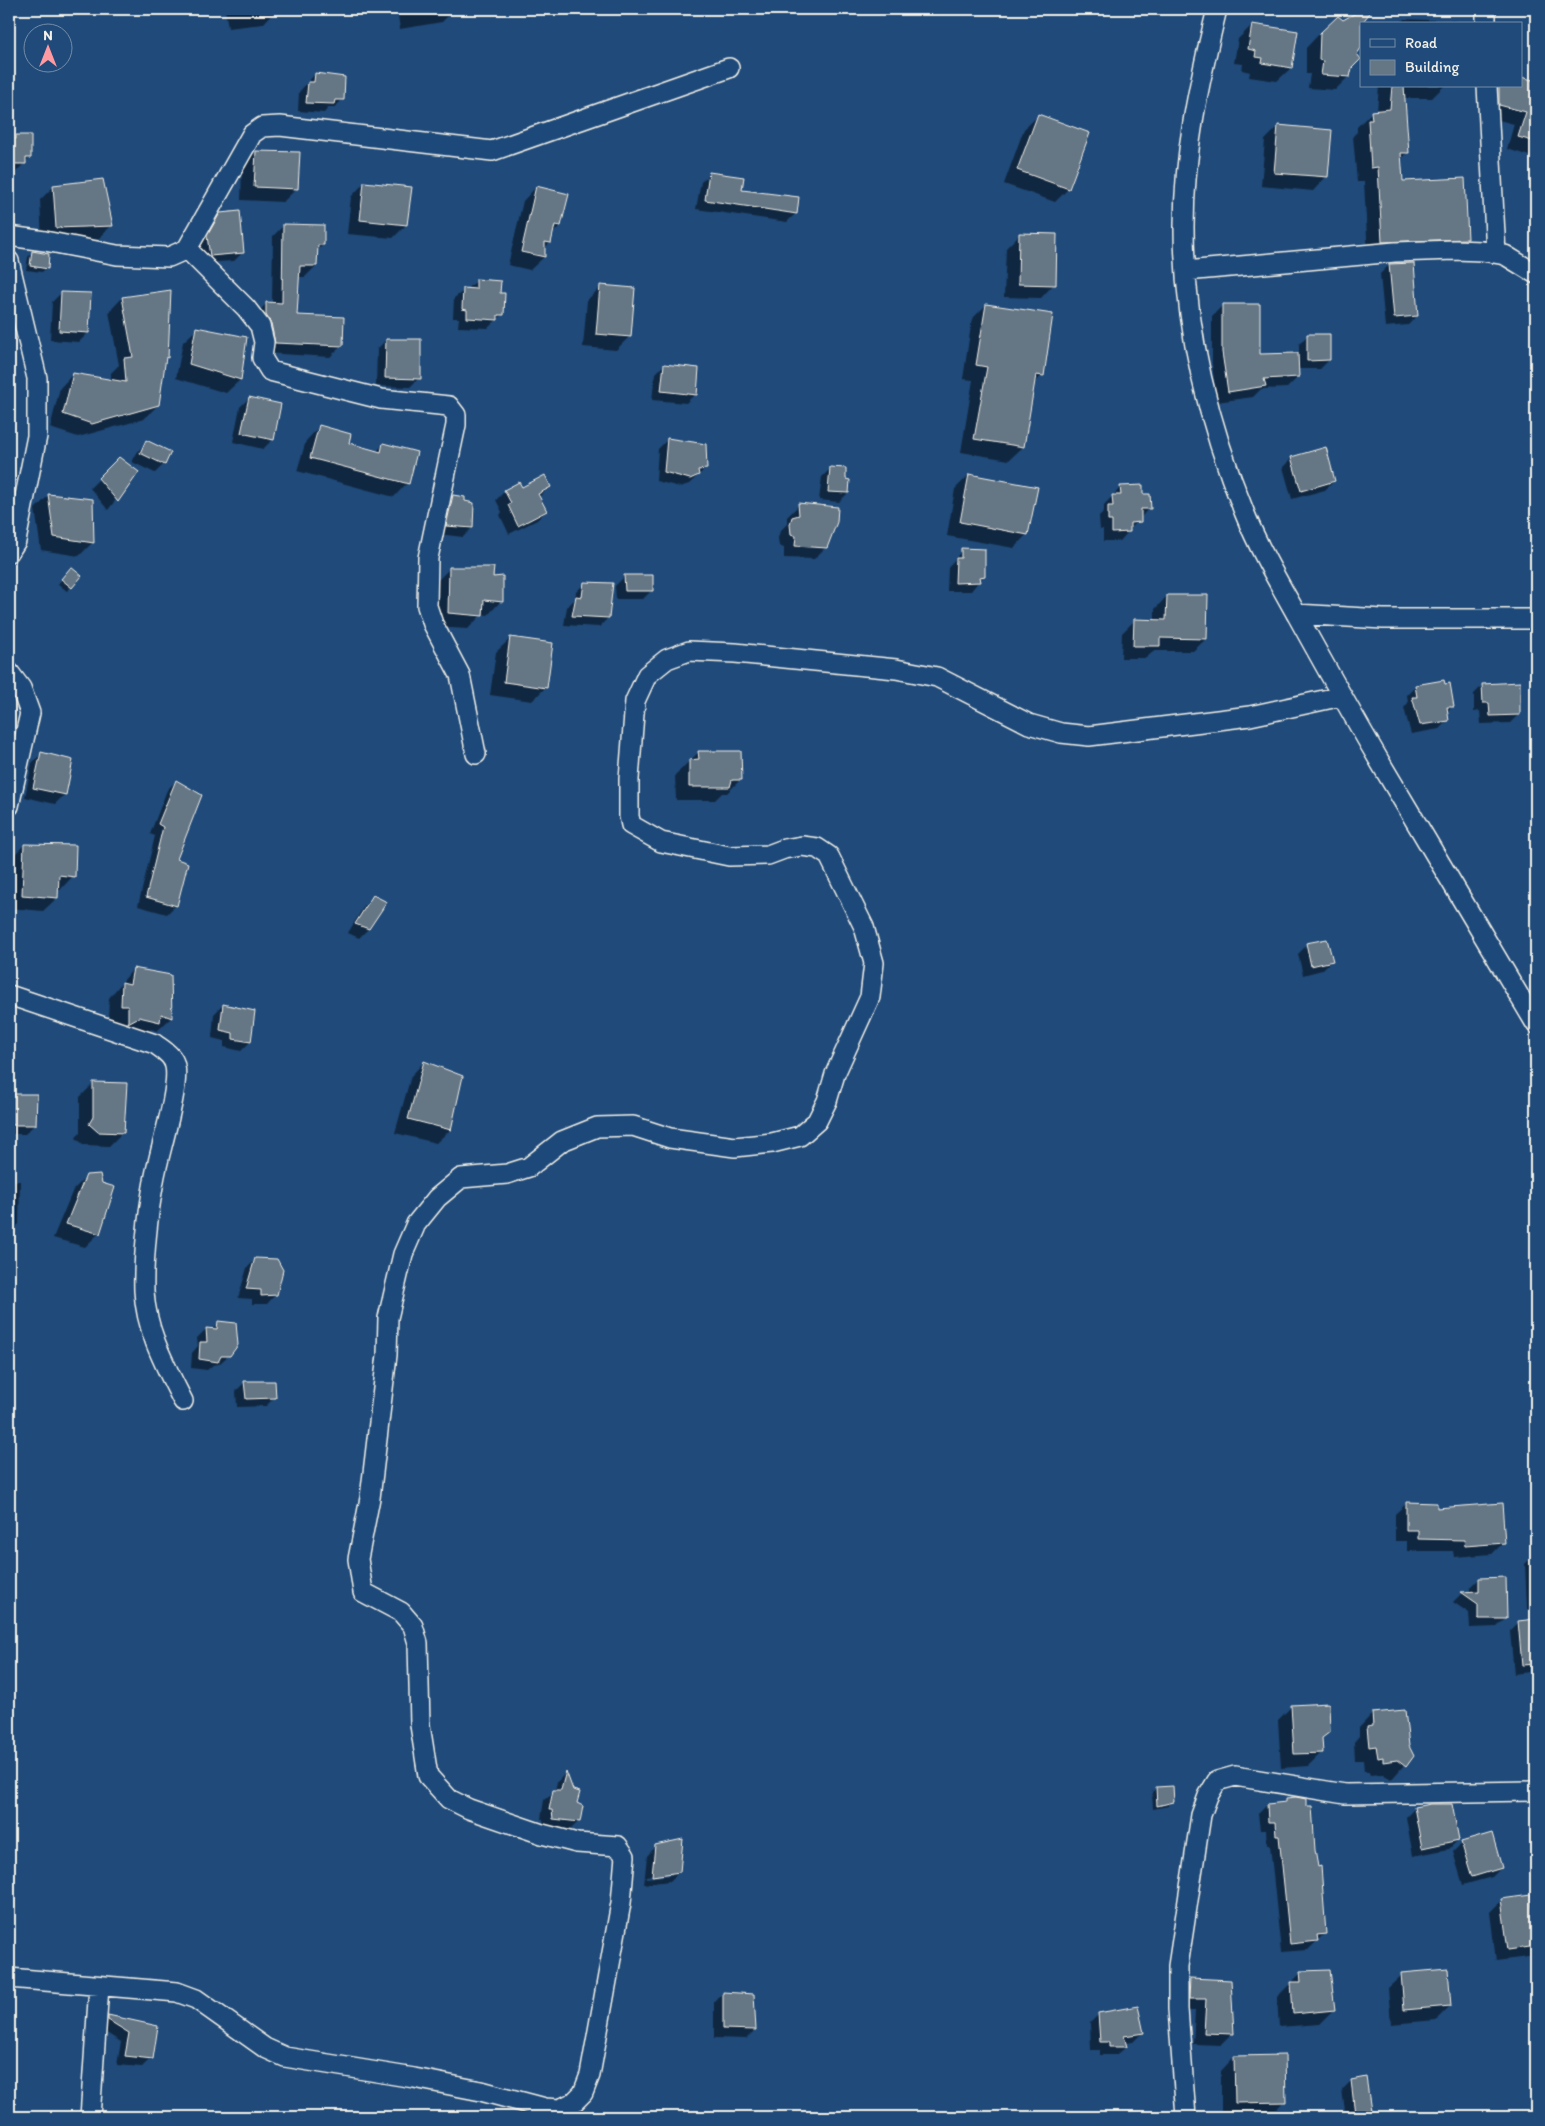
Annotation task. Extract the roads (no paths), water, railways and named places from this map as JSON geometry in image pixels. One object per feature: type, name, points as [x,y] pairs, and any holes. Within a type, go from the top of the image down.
[{"type":"street","points":[[1217,9],[1197,93],[1190,134],[1184,219],[1186,271],[1198,364],[1220,445],[1245,514],[1296,614],[1342,696],[1536,1024]]},
{"type":"street","points":[[1486,9],[1486,22]]},
{"type":"street","points":[[9,236],[117,255],[169,257],[187,249],[252,134],[262,127],[280,126],[492,151],[729,68]]},
{"type":"street","points":[[1487,88],[1496,253]]},
{"type":"street","points":[[187,249],[246,308],[260,326],[264,342],[262,358],[270,371],[381,399],[450,406],[456,415],[456,426],[428,558],[427,606],[433,624],[460,675],[476,754]]},
{"type":"street","points":[[1186,271],[1395,252],[1455,250],[1496,253],[1513,259],[1536,274]]},
{"type":"street","points":[[9,261],[37,378],[37,436],[16,542],[9,552]]},
{"type":"street","points":[[1296,614],[1393,619],[1536,618]]},
{"type":"street","points":[[9,1978],[160,1989],[183,1994],[196,1999],[265,2048],[285,2057],[482,2091],[545,2108],[560,2109],[574,2102],[583,2093],[590,2075],[600,2027],[621,1903],[625,1856],[618,1846],[577,1842],[542,1834],[469,1809],[450,1800],[428,1776],[420,1725],[418,1643],[413,1626],[401,1612],[363,1592],[358,1559],[370,1498],[387,1354],[388,1318],[403,1254],[416,1224],[437,1198],[461,1178],[508,1174],[529,1167],[562,1141],[597,1127],[633,1126],[670,1138],[735,1147],[772,1143],[800,1136],[817,1121],[870,997],[874,963],[864,927],[828,856],[817,848],[802,846],[784,849],[768,855],[729,856],[661,842],[631,825],[628,798],[635,701],[647,675],[667,659],[689,651],[735,653],[896,669],[937,677],[1029,724],[1061,733],[1089,736],[1250,716],[1342,696]]},
{"type":"street","points":[[9,672],[21,688],[30,713],[9,806]]},
{"type":"street","points":[[9,995],[155,1044],[169,1054],[175,1066],[173,1092],[154,1182],[144,1290],[148,1322],[159,1352],[183,1401]]},
{"type":"street","points":[[1186,2117],[1178,2010],[1178,1966],[1201,1815],[1208,1796],[1217,1782],[1235,1776],[1345,1794],[1536,1791]]},
{"type":"street","points":[[90,2117],[99,1986]]}]
